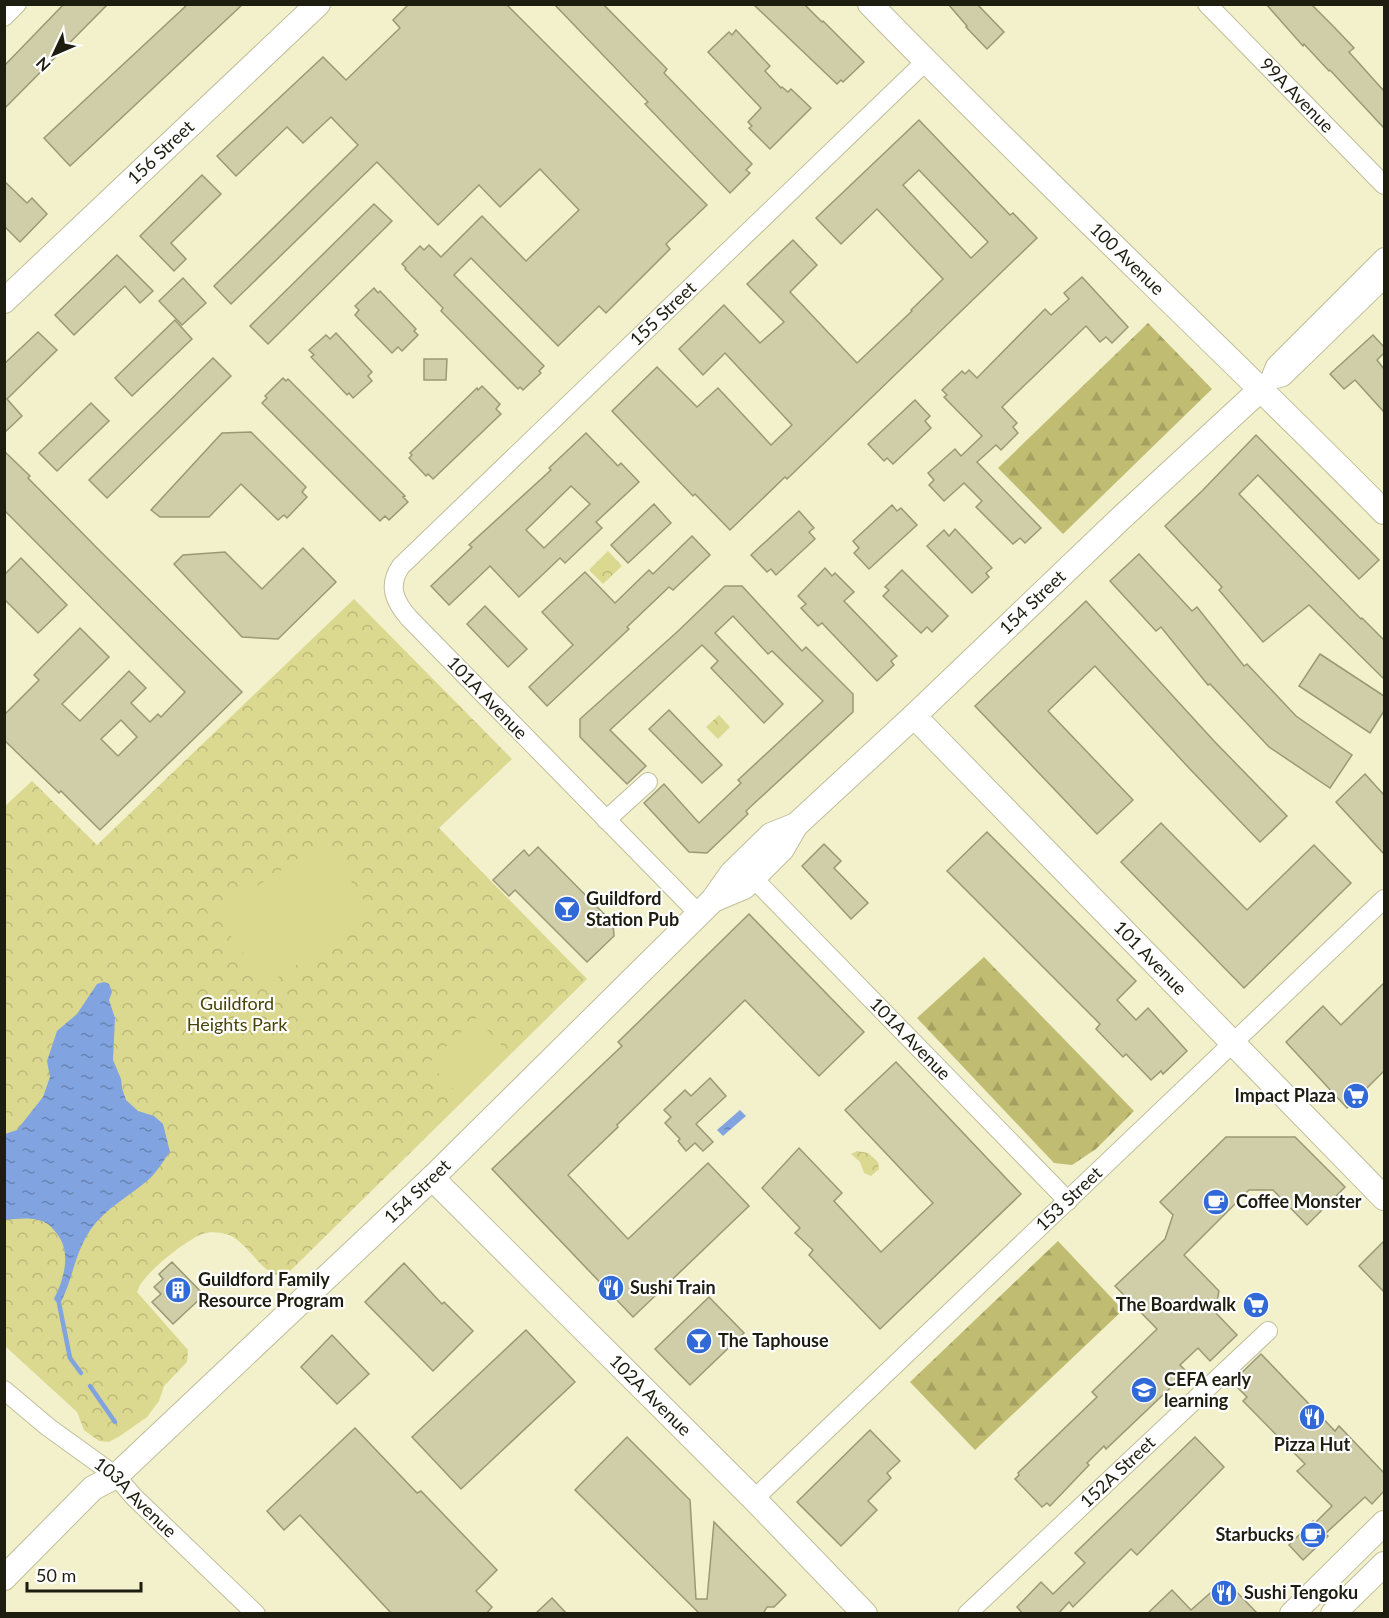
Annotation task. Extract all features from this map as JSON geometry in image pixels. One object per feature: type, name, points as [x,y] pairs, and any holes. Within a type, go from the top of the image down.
[{"type":"main road","name":"156 Street","points":[[4,301],[318,4]]},
{"type":"main road","name":"100 Avenue","points":[[870,4],[926,61],[1265,385],[1384,512]]},
{"type":"main road","name":"154 Street","points":[[706,907],[744,887],[782,849],[796,825],[1265,385]]},
{"type":"main road","name":"101 Avenue","points":[[914,716],[1384,1198]]},
{"type":"main road","name":"154 Street","points":[[4,1578],[93,1488],[116,1476],[432,1178],[706,907],[732,873],[771,836],[796,825]]},
{"type":"main road","name":"102A Avenue","points":[[432,1178],[754,1499],[865,1614]]},
{"type":"main road","name":"154 Street","points":[[4,1598],[104,1498],[116,1476]]},
{"type":"main road","points":[[1292,1614],[1384,1522]]},
{"type":"main road","points":[[1358,1590],[1355,1580],[1357,1575],[1384,1542]]},
{"type":"main road","points":[[1333,1614],[1384,1564]]},
{"type":"street","points":[[4,17],[17,4]]},
{"type":"street","name":"99A Avenue","points":[[1207,4],[1384,185]]},
{"type":"street","name":"155 Street","points":[[401,566],[926,61]]},
{"type":"street","name":"154 Street","points":[[1265,385],[1275,366],[1384,257]]},
{"type":"street","name":"154 Street","points":[[1265,385],[1283,377],[1384,279]]},
{"type":"street","name":"101A Avenue","points":[[401,566],[394,579],[393,594],[398,605],[409,618],[606,820],[706,907]]},
{"type":"street","points":[[606,820],[648,782]]},
{"type":"street","name":"101A Avenue","points":[[753,878],[1068,1201]]},
{"type":"street","name":"153 Street","points":[[754,1499],[1384,899]]},
{"type":"street","name":"152A Street","points":[[967,1614],[1268,1331]]},
{"type":"street","name":"103A Avenue","points":[[4,1390],[48,1427],[116,1476],[134,1497],[256,1614]]},
{"type":"green space","points":[[1148,323],[1212,389],[1063,534],[998,468]]},
{"type":"green space","points":[[608,551],[622,566],[603,584],[589,570]]},
{"type":"green space","name":"Guildford Heights Park","points":[[354,599],[512,759],[439,828],[587,979],[288,1273],[283,1276],[275,1275],[236,1239],[216,1232],[205,1233],[194,1238],[155,1268],[137,1292],[188,1350],[187,1362],[164,1386],[159,1401],[147,1417],[109,1442],[99,1441],[84,1430],[77,1412],[5,1346],[4,807],[32,781],[97,845]]},
{"type":"green space","points":[[719,715],[730,727],[718,739],[706,727]]},
{"type":"green space","points":[[324,841],[373,914],[265,986],[216,914]]},
{"type":"green space","points":[[984,957],[1134,1111],[1096,1149],[1072,1165],[1054,1163],[917,1018]]},
{"type":"green space","points":[[476,1018],[506,1050],[459,1095],[429,1063]]},
{"type":"green space","points":[[857,1151],[868,1153],[878,1162],[879,1169],[871,1176],[864,1173],[860,1162],[851,1154]]},
{"type":"green space","points":[[1058,1241],[1123,1310],[975,1450],[910,1382]]},
{"type":"water","points":[[104,982],[109,984],[112,992],[109,1000],[115,1018],[113,1060],[126,1100],[138,1111],[154,1116],[163,1124],[170,1152],[150,1178],[110,1209],[91,1229],[81,1247],[61,1302],[57,1303],[54,1299],[65,1263],[63,1245],[59,1237],[49,1225],[36,1219],[5,1220],[5,1134],[17,1130],[43,1097],[50,1077],[47,1061],[57,1031],[77,1014],[97,984]]},
{"type":"water","points":[[740,1110],[746,1116],[723,1136],[717,1130]]},
{"type":"building","points":[[64,4],[108,4],[4,109],[4,66]]},
{"type":"building","points":[[188,4],[243,4],[70,166],[44,138]]},
{"type":"building","points":[[409,4],[506,4],[707,205],[666,244],[670,249],[606,313],[599,306],[558,346],[471,258],[454,275],[544,366],[539,371],[541,373],[523,390],[520,387],[518,389],[441,311],[443,308],[402,264],[420,246],[424,250],[429,245],[441,257],[482,216],[526,261],[579,210],[540,169],[500,207],[479,185],[438,225],[377,162],[231,304],[214,286],[358,145],[331,117],[303,143],[287,127],[236,176],[217,156],[323,57],[346,80],[400,28],[393,20]]},
{"type":"building","points":[[554,4],[603,4],[667,69],[664,73],[752,164],[746,170],[750,173],[730,193],[645,104],[648,102]]},
{"type":"building","points":[[753,4],[804,4],[864,62],[843,82],[841,80],[837,84]]},
{"type":"building","points":[[948,4],[977,4],[1004,32],[987,49]]},
{"type":"building","points":[[1266,4],[1311,4],[1354,48],[1349,52],[1384,91],[1384,128],[1330,70],[1304,44],[1303,46]]},
{"type":"building","points":[[736,30],[770,66],[765,71],[781,88],[788,92],[791,89],[811,108],[770,149],[749,128],[752,126],[748,122],[761,108],[708,52],[729,32],[732,35]]},
{"type":"building","points":[[919,120],[1010,215],[1013,213],[1037,238],[787,479],[785,477],[730,530],[695,494],[693,496],[612,411],[657,367],[697,407],[718,388],[771,445],[792,425],[725,353],[703,375],[679,349],[724,305],[760,343],[784,322],[747,284],[793,240],[817,265],[790,292],[857,363],[943,279],[877,209],[841,244],[816,218]],"holes":[[[919,170],[988,242],[971,258],[903,185]]]},
{"type":"building","points":[[202,175],[221,194],[171,243],[186,259],[174,271],[140,236]]},
{"type":"building","points":[[4,181],[27,203],[32,198],[47,214],[20,242],[4,226]]},
{"type":"building","points":[[374,204],[392,221],[268,344],[250,326]]},
{"type":"building","points":[[117,255],[153,291],[140,303],[125,286],[74,335],[55,315]]},
{"type":"building","points":[[1082,277],[1128,327],[1112,343],[1106,337],[1100,342],[1086,326],[1002,407],[1017,423],[1013,427],[1018,433],[1001,450],[996,445],[977,462],[1041,528],[1025,543],[1020,538],[1013,544],[976,507],[982,501],[964,483],[944,501],[929,485],[934,480],[928,473],[955,449],[961,456],[982,436],[944,397],[947,395],[942,390],[962,371],[965,374],[969,370],[977,378],[1045,309],[1051,315],[1069,299],[1064,293]]},
{"type":"building","points":[[183,278],[206,303],[182,325],[159,301]]},
{"type":"building","points":[[374,288],[378,293],[380,291],[416,329],[414,331],[418,335],[402,351],[398,347],[392,353],[355,315],[359,310],[355,306]]},
{"type":"building","points":[[175,320],[192,339],[132,396],[115,378]]},
{"type":"building","points":[[38,332],[57,350],[7,399],[22,416],[4,433],[4,364]]},
{"type":"building","points":[[336,333],[372,372],[368,376],[372,381],[353,398],[349,393],[347,395],[311,357],[314,355],[309,350],[326,335],[330,339]]},
{"type":"building","points":[[1373,335],[1384,347],[1384,353],[1377,360],[1384,369],[1384,412],[1355,380],[1344,389],[1330,374]]},
{"type":"building","points":[[213,358],[231,376],[107,498],[89,480]]},
{"type":"building","points":[[424,359],[447,359],[446,380],[424,380]]},
{"type":"building","points":[[283,378],[286,381],[288,379],[405,496],[403,497],[408,502],[389,520],[385,516],[380,521],[262,403],[267,398],[265,396]]},
{"type":"building","points":[[482,386],[500,404],[496,409],[501,414],[433,479],[428,474],[426,476],[409,458],[412,455],[410,453],[477,388],[478,390]]},
{"type":"building","points":[[915,400],[930,416],[925,421],[931,428],[893,464],[887,458],[884,461],[868,444]]},
{"type":"building","points":[[91,403],[109,421],[57,471],[39,453]]},
{"type":"building","points":[[251,432],[306,487],[302,492],[307,497],[287,518],[284,515],[278,520],[241,484],[209,517],[160,517],[151,510],[222,433]]},
{"type":"building","points":[[586,433],[618,466],[621,463],[639,482],[596,522],[602,528],[565,563],[560,558],[519,597],[490,566],[449,605],[431,586],[472,547],[469,545],[551,470],[549,468]],"holes":[[[571,486],[590,504],[544,548],[526,530]]]},
{"type":"building","points":[[1256,435],[1379,560],[1359,579],[1258,475],[1239,494],[1384,640],[1384,679],[1309,605],[1263,642],[1219,590],[1222,587],[1165,526]]},
{"type":"building","points":[[4,451],[98,549],[242,692],[100,830],[4,740],[4,715],[39,680],[34,675],[80,628],[109,657],[62,704],[80,721],[129,671],[146,688],[131,703],[150,722],[158,714],[161,717],[185,692],[4,510]],"holes":[[[121,720],[137,737],[118,756],[101,739]]]},
{"type":"building","points":[[654,504],[671,523],[628,563],[611,545]]},
{"type":"building","points":[[892,505],[897,511],[901,508],[917,525],[869,569],[854,553],[859,548],[853,541]]},
{"type":"building","points":[[799,511],[814,528],[809,532],[815,539],[776,575],[771,569],[767,572],[751,555]]},
{"type":"building","points":[[955,529],[992,568],[986,573],[989,577],[972,593],[927,546],[944,530],[949,536]]},
{"type":"building","points":[[692,536],[710,555],[673,590],[669,587],[627,627],[629,629],[547,706],[529,687],[573,645],[542,612],[585,572],[615,603],[649,570],[653,574]]},
{"type":"building","points":[[303,548],[336,582],[278,639],[242,637],[174,564],[183,555],[225,552],[262,589]]},
{"type":"building","points":[[1139,554],[1192,611],[1197,607],[1244,666],[1247,664],[1296,716],[1352,755],[1330,788],[1269,747],[1210,684],[1208,685],[1161,627],[1156,631],[1110,581]]},
{"type":"building","points":[[21,558],[67,605],[38,633],[4,599],[4,575]]},
{"type":"building","points":[[825,568],[832,576],[835,573],[854,592],[844,601],[897,656],[891,661],[894,665],[877,681],[822,623],[818,626],[801,608],[806,604],[798,596]]},
{"type":"building","points":[[902,570],[948,616],[932,632],[927,627],[921,633],[883,596],[889,590],[885,587]]},
{"type":"building","points":[[725,586],[742,586],[802,651],[806,647],[853,694],[853,712],[746,811],[748,814],[707,853],[689,852],[644,803],[664,784],[699,823],[741,783],[738,780],[823,701],[772,651],[768,654],[733,616],[715,633],[783,704],[764,723],[711,668],[718,661],[702,645],[610,730],[646,766],[627,784],[580,737],[580,719]]},
{"type":"building","points":[[1086,601],[1214,741],[1287,816],[1260,842],[1095,666],[1048,711],[1133,800],[1097,834],[975,706]]},
{"type":"building","points":[[485,606],[527,649],[508,667],[467,624]]},
{"type":"building","points":[[1320,654],[1384,696],[1384,711],[1370,733],[1299,686]]},
{"type":"building","points":[[669,710],[722,765],[702,783],[649,729]]},
{"type":"building","points":[[1365,774],[1384,795],[1384,854],[1336,802]]},
{"type":"building","points":[[1161,823],[1247,910],[1314,845],[1351,883],[1244,988],[1121,862]]},
{"type":"building","points":[[987,832],[1136,981],[1117,1000],[1136,1020],[1148,1008],[1187,1051],[1163,1074],[1161,1071],[1151,1080],[1126,1054],[1123,1057],[1096,1029],[1100,1024],[947,871]]},
{"type":"building","points":[[824,844],[841,861],[834,868],[868,903],[851,919],[802,866]]},
{"type":"building","name":"Guildford Station Pub","points":[[538,847],[613,923],[614,936],[587,962],[515,890],[509,896],[493,880],[524,850],[529,856]]},
{"type":"building","points":[[749,914],[864,1032],[819,1076],[745,1000],[568,1175],[628,1239],[708,1163],[749,1206],[633,1317],[492,1169],[622,1046],[618,1042]]},
{"type":"building","points":[[1384,983],[1384,1071],[1347,1108],[1286,1042],[1323,1006],[1341,1025]]},
{"type":"building","points":[[896,1062],[1021,1194],[880,1329],[809,1255],[813,1250],[795,1233],[800,1228],[762,1188],[799,1148],[842,1193],[834,1201],[881,1252],[933,1203],[845,1110]]},
{"type":"building","points":[[710,1078],[726,1096],[696,1124],[713,1142],[703,1151],[695,1143],[686,1151],[678,1141],[680,1139],[665,1123],[671,1117],[664,1110],[685,1090],[691,1096]]},
{"type":"building","points":[[1226,1137],[1295,1137],[1345,1187],[1307,1225],[1273,1190],[1249,1190],[1184,1255],[1219,1291],[1215,1312],[1237,1335],[1210,1361],[1198,1348],[1180,1365],[1187,1372],[1106,1449],[1104,1446],[1050,1506],[1047,1503],[1042,1507],[1015,1479],[1018,1473],[1097,1397],[1092,1392],[1157,1329],[1115,1286],[1165,1239],[1173,1215],[1160,1202]]},
{"type":"building","points":[[1384,1241],[1384,1292],[1359,1266]]},
{"type":"building","name":"Guildford Family Resource Program","points":[[172,1262],[204,1295],[173,1324],[152,1302],[161,1294],[154,1287],[163,1279],[159,1274]]},
{"type":"building","points":[[404,1263],[442,1304],[444,1302],[473,1331],[433,1371],[365,1302]]},
{"type":"building","name":"The Taphouse","points":[[709,1297],[744,1333],[690,1385],[655,1349]]},
{"type":"building","points":[[526,1330],[575,1382],[461,1489],[412,1437]]},
{"type":"building","points":[[332,1335],[369,1374],[337,1404],[301,1367]]},
{"type":"building","points":[[1261,1354],[1335,1431],[1339,1426],[1384,1473],[1384,1491],[1372,1504],[1365,1497],[1325,1534],[1328,1536],[1303,1560],[1289,1545],[1332,1506],[1297,1471],[1305,1464],[1243,1401],[1247,1397],[1232,1382]]},
{"type":"building","points":[[355,1428],[417,1493],[421,1491],[497,1570],[476,1591],[492,1607],[486,1614],[392,1614],[300,1515],[284,1530],[267,1511]]},
{"type":"building","points":[[870,1430],[900,1461],[887,1473],[891,1478],[868,1501],[877,1510],[841,1546],[797,1502]]},
{"type":"building","points":[[627,1437],[690,1500],[696,1599],[707,1599],[714,1522],[786,1595],[774,1607],[767,1607],[763,1614],[700,1614],[575,1490]]},
{"type":"building","points":[[1195,1437],[1224,1467],[1137,1555],[1131,1549],[1073,1607],[1069,1602],[1058,1614],[1023,1614],[1017,1607],[1041,1582],[1053,1594],[1085,1563],[1075,1553]]},
{"type":"building","name":"Sushi Tengoku","points":[[1225,1580],[1258,1614],[1147,1614],[1172,1590],[1191,1610]]},
{"type":"building","points":[[552,1598],[567,1614],[535,1614]]},
{"type":"waterway","points":[[59,1303],[70,1358],[81,1373]]},
{"type":"waterway","points":[[90,1386],[115,1422]]},
{"type":"place","name":"Guildford Station Pub","points":[[567,909]]},
{"type":"place","name":"Impact Plaza","points":[[1356,1096]]},
{"type":"place","name":"Coffee Monster","points":[[1216,1202]]},
{"type":"place","name":"Sushi Train","points":[[611,1288]]},
{"type":"place","name":"Guildford Family Resource Program","points":[[178,1290]]},
{"type":"place","name":"The Boardwalk","points":[[1256,1305]]},
{"type":"place","name":"The Taphouse","points":[[699,1341]]},
{"type":"place","name":"CEFA early learning","points":[[1144,1390]]},
{"type":"place","name":"Pizza Hut","points":[[1312,1417]]},
{"type":"place","name":"Starbucks","points":[[1313,1535]]},
{"type":"place","name":"Sushi Tengoku","points":[[1224,1593]]}]
